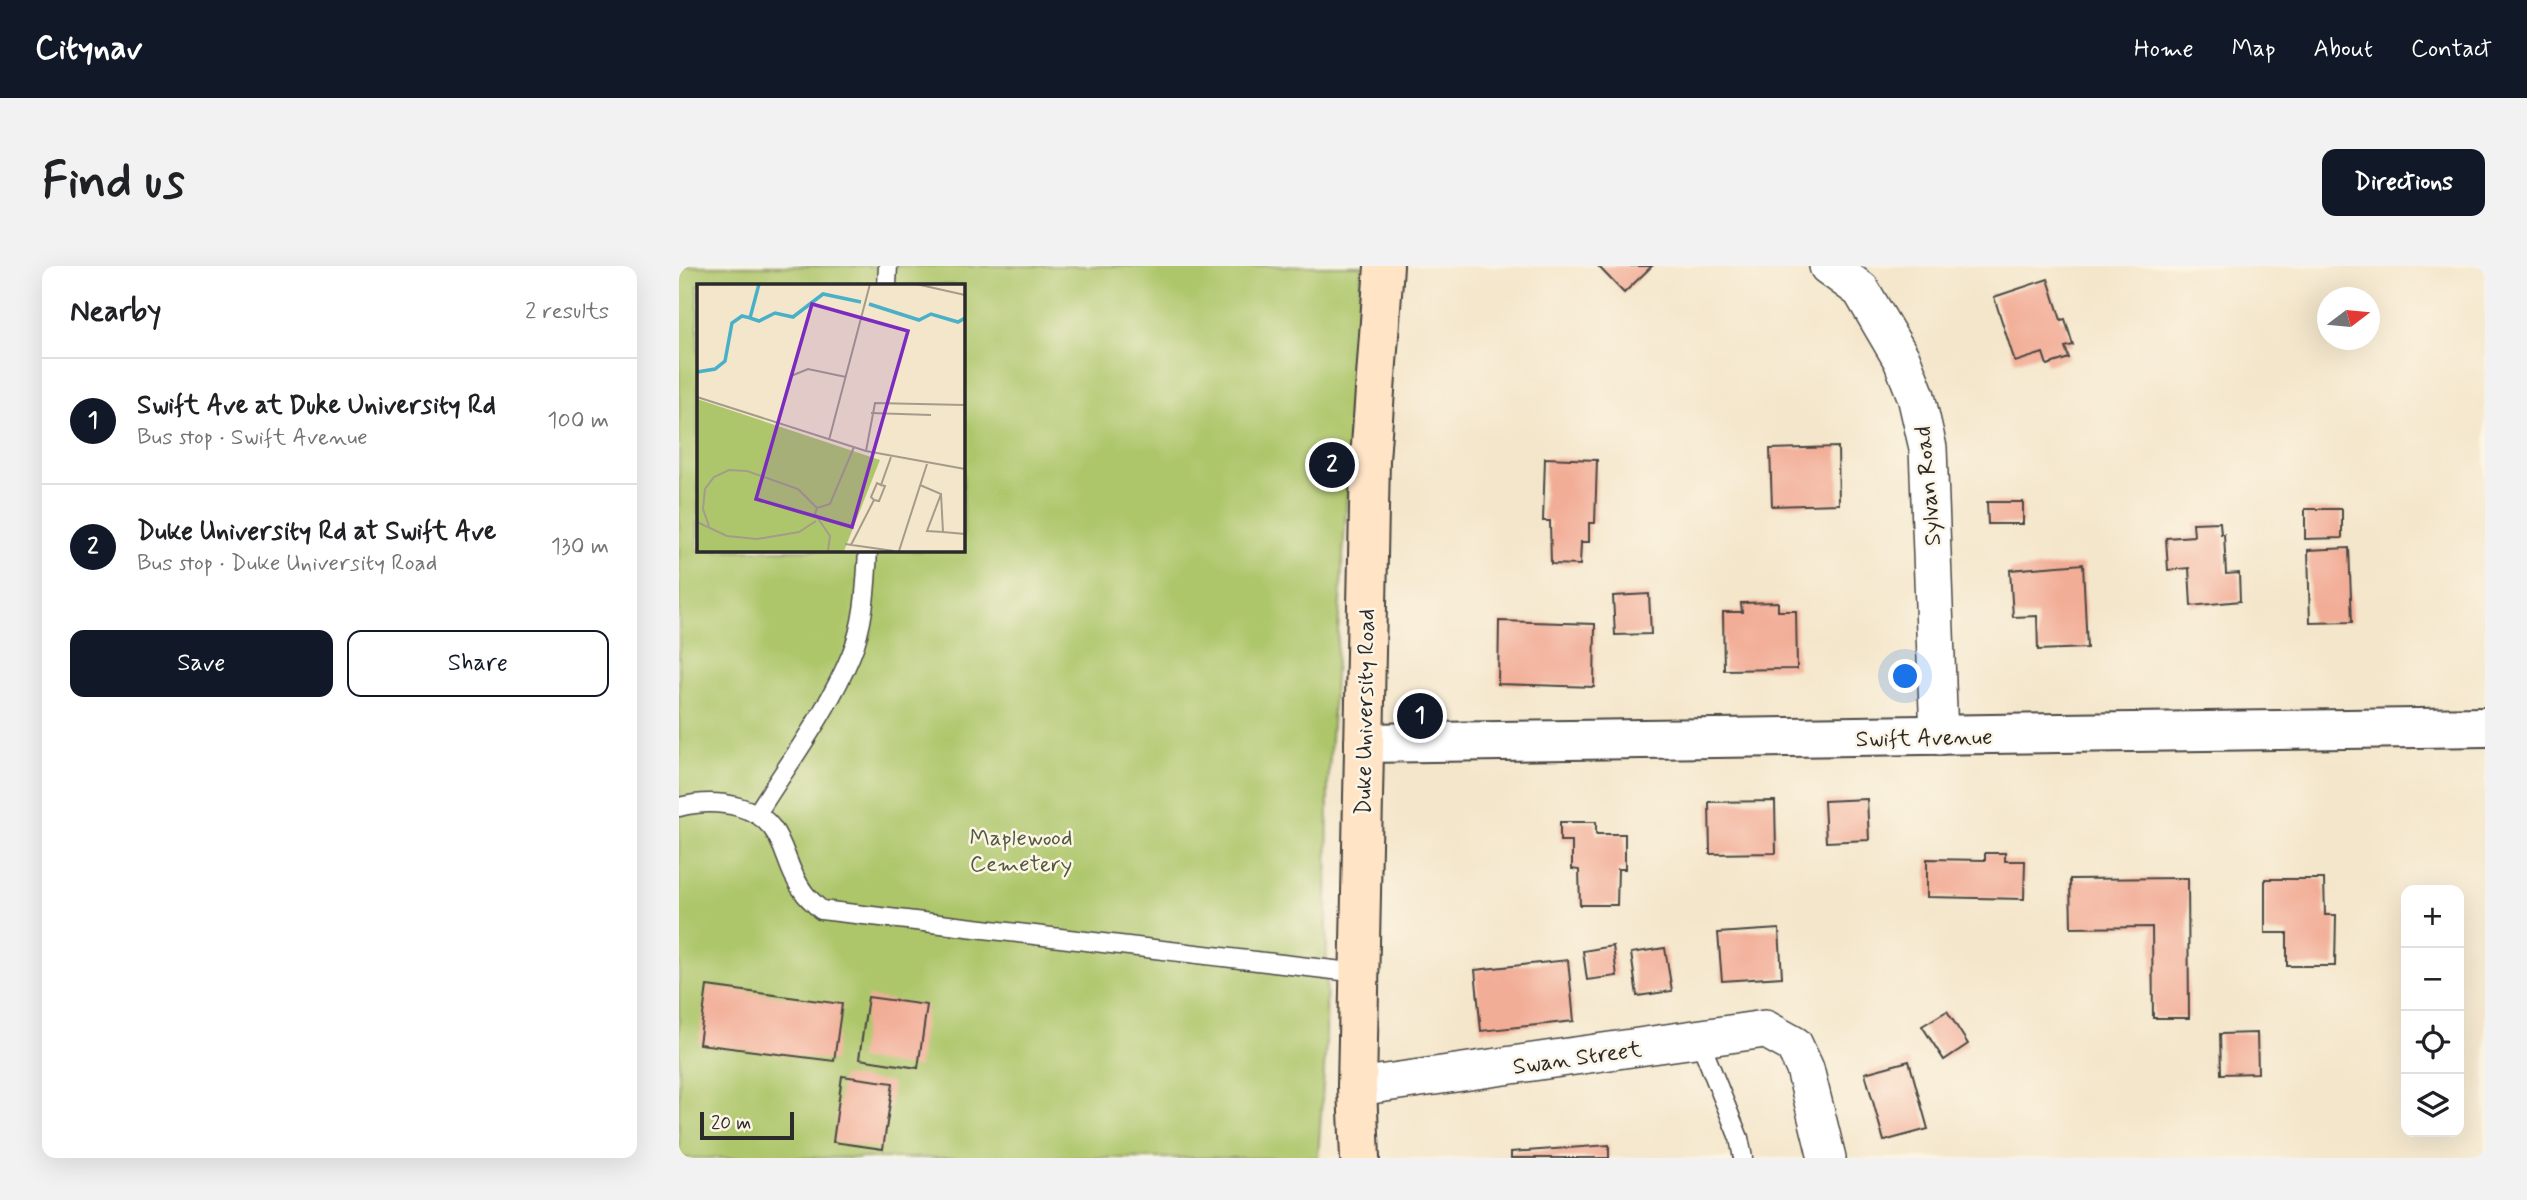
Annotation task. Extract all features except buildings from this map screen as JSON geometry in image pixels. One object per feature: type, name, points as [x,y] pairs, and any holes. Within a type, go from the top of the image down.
[{"type":"main road","name":"Duke University Road","points":[[1360,1158],[1357,1087],[1370,460],[1384,266]]},
{"type":"street","name":"Sylvan Road","points":[[1828,266],[1861,290],[1902,360],[1916,396],[1928,448],[1939,736]]},
{"type":"street","name":"Swift Avenue","points":[[1364,743],[2485,727]]},
{"type":"street","name":"Swan Street","points":[[1357,1087],[1765,1029],[1794,1045],[1805,1069],[1827,1158]]},
{"type":"lane","points":[[887,284],[888,266]]},
{"type":"lane","points":[[758,812],[821,712],[852,654],[865,601],[868,551]]},
{"type":"lane","points":[[679,807],[699,802],[728,803],[758,812],[773,827],[804,893],[821,910],[1359,973]]},
{"type":"lane","points":[[1699,1039],[1739,1138],[1743,1158]]},
{"type":"green space","name":"Maplewood Cemetery","points":[[679,266],[1362,266],[1328,784],[1326,1041],[1318,1158],[679,1158]]},
{"type":"place","name":"Duke University Rd at Swift Ave","points":[[1332,465]]},
{"type":"place","name":"Swift Ave at Duke University Rd","points":[[1420,716]]}]
